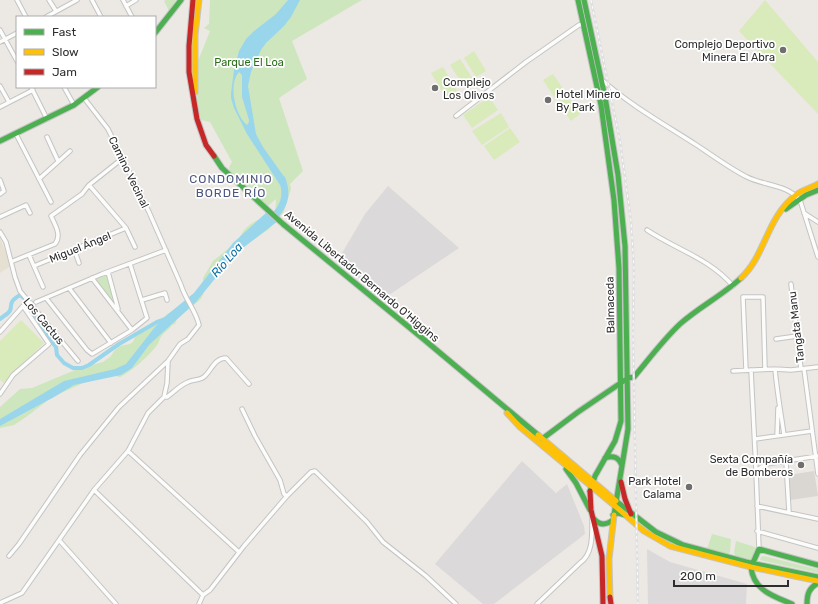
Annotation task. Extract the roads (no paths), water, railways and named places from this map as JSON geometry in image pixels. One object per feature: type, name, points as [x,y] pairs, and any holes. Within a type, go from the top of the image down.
[{"type":"main road","points":[[156,32],[181,0]]},
{"type":"main road","name":"Avenida Libertador Bernardo O'Higgins","points":[[192,0],[189,72],[195,106],[200,130],[209,151],[225,171],[283,224],[586,476],[592,484]]},
{"type":"main road","name":"Avenida Libertador Bernardo O'Higgins","points":[[195,106],[196,35],[199,0]]},
{"type":"main road","name":"Balmaceda","points":[[578,0],[598,80],[606,97],[618,175],[625,246],[628,429],[613,518],[609,558],[610,604]]},
{"type":"main road","name":"Balmaceda","points":[[584,0],[606,135],[614,200],[619,268],[621,383],[620,424],[615,442],[596,472],[590,495],[592,515],[598,535],[602,557],[603,604]]},
{"type":"main road","points":[[0,141],[74,105],[96,88]]},
{"type":"main road","points":[[542,439],[578,412],[628,378],[634,376],[681,323],[746,274],[755,262],[769,230],[778,214],[796,195],[818,184]]},
{"type":"main road","points":[[778,214],[818,190]]},
{"type":"main road","name":"Avenida Libertador Bernardo O'Higgins","points":[[490,396],[520,427],[555,457],[615,503]]},
{"type":"main road","points":[[605,458],[611,456],[616,457],[621,462],[622,466]]},
{"type":"main road","points":[[555,457],[576,483],[595,521],[601,524],[606,524],[618,514],[625,515]]},
{"type":"main road","points":[[586,476],[596,472]]},
{"type":"main road","points":[[620,477],[625,499],[631,514]]},
{"type":"main road","points":[[615,503],[652,530],[676,543],[818,582]]},
{"type":"main road","points":[[615,503],[625,515],[644,532],[670,546],[752,565],[818,577]]},
{"type":"main road","points":[[785,604],[759,592],[755,588],[750,577],[752,565],[758,549],[818,565]]},
{"type":"main road","points":[[752,565],[752,577],[759,587],[792,604]]},
{"type":"main road","points":[[807,604],[809,591],[818,582]]},
{"type":"street","points":[[17,0],[25,16]]},
{"type":"street","points":[[49,0],[56,12]]},
{"type":"street","points":[[48,16],[77,0]]},
{"type":"street","points":[[92,0],[100,16]]},
{"type":"street","points":[[123,0],[131,16]]},
{"type":"street","points":[[126,6],[136,0]]},
{"type":"street","points":[[456,116],[526,62],[579,25],[583,24]]},
{"type":"street","points":[[0,30],[16,59]]},
{"type":"street","points":[[0,42],[16,33]]},
{"type":"street","points":[[598,80],[748,178],[782,188],[796,195],[800,200],[818,256]]},
{"type":"street","points":[[0,86],[9,102]]},
{"type":"street","points":[[0,107],[32,88],[47,119]]},
{"type":"street","points":[[65,88],[74,105]]},
{"type":"street","points":[[606,97],[606,94],[609,91],[614,90]]},
{"type":"street","name":"Camino Vecinal","points":[[84,98],[108,129],[123,158],[149,212],[184,294],[198,320],[199,325],[188,339],[180,344],[168,361]]},
{"type":"street","points":[[16,134],[51,202]]},
{"type":"street","points":[[47,137],[58,161]]},
{"type":"street","points":[[39,179],[70,151]]},
{"type":"street","points":[[13,261],[55,244],[57,242],[58,231],[51,216],[82,194],[89,185],[123,158]]},
{"type":"street","points":[[0,180],[4,191],[0,194]]},
{"type":"street","points":[[89,185],[126,228],[135,247]]},
{"type":"street","points":[[0,217],[26,205],[30,213]]},
{"type":"street","points":[[804,213],[818,222]]},
{"type":"street","name":"Miguel Ángel","points":[[34,266],[126,228]]},
{"type":"street","points":[[647,230],[668,243],[700,258],[722,274],[732,286]]},
{"type":"street","name":"Los Cactus","points":[[0,232],[6,242],[20,292],[31,303],[78,361]]},
{"type":"street","points":[[74,249],[79,263]]},
{"type":"street","points":[[36,302],[92,278],[166,250]]},
{"type":"street","points":[[28,255],[43,287]]},
{"type":"street","points":[[46,298],[92,354],[132,330],[147,318],[130,264]]},
{"type":"street","points":[[108,272],[119,312]]},
{"type":"street","points":[[92,278],[132,330]]},
{"type":"street","name":"Tangata Manu","points":[[791,284],[797,336],[817,456],[818,474]]},
{"type":"street","points":[[69,288],[111,343]]},
{"type":"street","points":[[142,300],[165,292],[167,300]]},
{"type":"street","points":[[746,370],[743,297],[763,297],[765,369]]},
{"type":"street","points":[[0,332],[23,306],[31,303]]},
{"type":"street","points":[[0,394],[13,375],[49,344],[23,306]]},
{"type":"street","points":[[776,339],[797,336]]},
{"type":"street","points":[[0,603],[22,594],[94,490],[128,451],[148,413],[164,397],[167,397],[186,382],[201,379],[217,361],[222,358],[226,358],[249,384]]},
{"type":"street","points":[[164,397],[167,383],[168,361]]},
{"type":"street","points":[[9,556],[85,449],[119,408],[168,361]]},
{"type":"street","points":[[733,371],[765,369],[791,370],[818,367]]},
{"type":"street","points":[[775,369],[778,407],[777,436]]},
{"type":"street","points":[[751,370],[755,439],[758,549]]},
{"type":"street","points":[[778,407],[781,413],[784,435]]},
{"type":"street","points":[[242,410],[254,436],[280,480],[284,494],[287,496]]},
{"type":"street","points":[[755,439],[812,431]]},
{"type":"street","points":[[128,451],[239,552]]},
{"type":"street","points":[[756,471],[766,464],[817,456]]},
{"type":"street","points":[[786,461],[789,512]]},
{"type":"street","points":[[199,604],[203,595],[210,590],[239,552],[287,496],[310,472],[315,471],[367,522],[383,542],[426,576],[456,604]]},
{"type":"street","points":[[94,490],[203,595]]},
{"type":"street","points":[[757,506],[818,519]]},
{"type":"street","points":[[537,604],[586,558],[592,542],[592,515]]},
{"type":"street","points":[[757,532],[818,548]]},
{"type":"street","points":[[59,540],[116,604]]},
{"type":"water","points":[[288,0],[300,0],[291,17],[284,26],[266,43],[261,50],[251,72],[248,86],[256,134],[263,147],[285,178],[287,184],[284,187],[280,185],[247,134],[234,108],[231,98],[234,70],[239,51],[246,39],[254,31],[276,14]],"holes":[[[239,72],[242,75],[242,97],[249,120],[247,125],[239,115],[234,100],[234,84],[236,77]]]},
{"type":"water","points":[[267,212],[278,221],[235,254],[196,302],[149,345],[132,368],[121,375],[74,385],[0,426],[0,419],[64,381],[115,369],[126,364],[155,327],[194,293],[233,243]]},
{"type":"waterway","name":"Río Loa","points":[[270,221],[284,202],[285,191],[282,179]]},
{"type":"waterway","points":[[0,319],[10,311],[11,303],[15,298],[20,295],[25,299]]},
{"type":"waterway","points":[[29,305],[39,326],[56,347],[57,355],[64,363],[73,368],[82,368],[89,365],[119,344],[157,322],[166,319]]},
{"type":"railway","points":[[591,0],[620,141],[631,221],[634,268],[633,337],[638,604]]},
{"type":"place","name":"Complejo Deportivo Minera El Abra","points":[[783,50]]},
{"type":"place","name":"Complejo Los Olivos","points":[[435,88]]},
{"type":"place","name":"Hotel Minero By Park","points":[[548,100]]},
{"type":"place","name":"Sexta Compañía de Bomberos","points":[[801,465]]},
{"type":"place","name":"Park Hotel Calama","points":[[689,487]]},
{"type":"district","name":"CONDOMINIO BORDE RÍO","points":[[231,186]]},
{"type":"park label","name":"Parque El Loa","points":[[249,62]]}]
